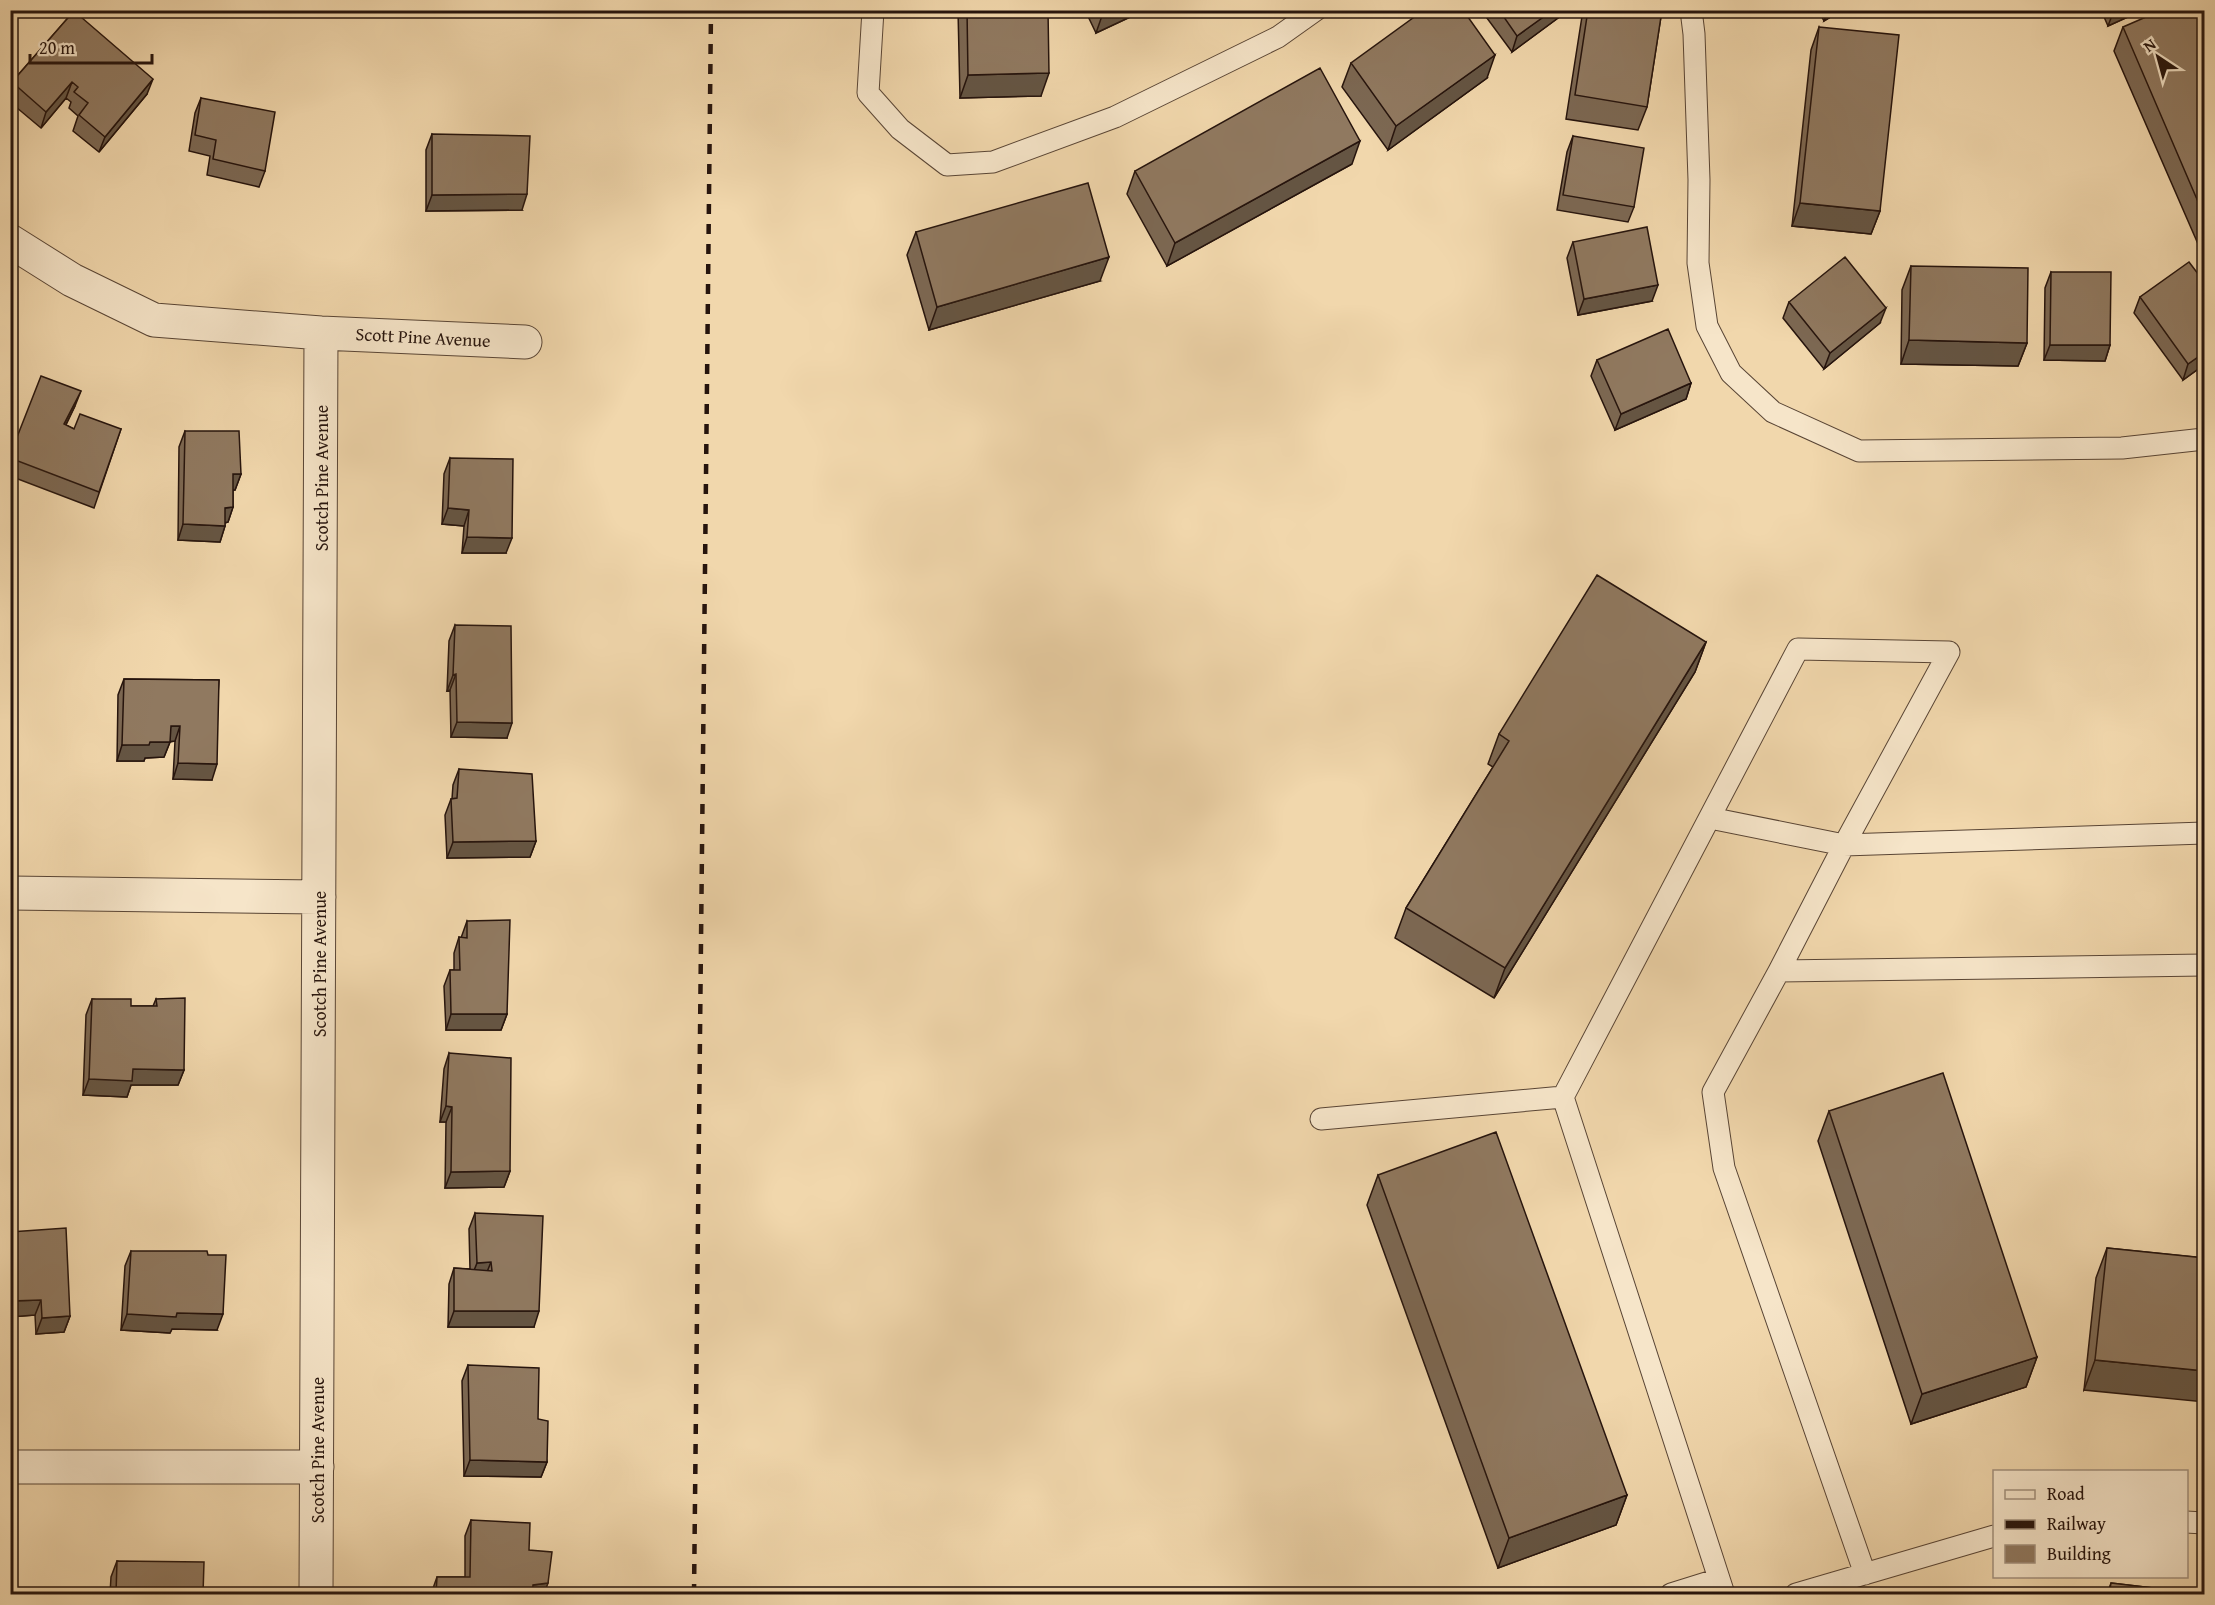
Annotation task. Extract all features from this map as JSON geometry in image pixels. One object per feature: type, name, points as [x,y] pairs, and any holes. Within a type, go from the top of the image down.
[{"type":"street","name":"Scott Pine Avenue","points":[[10,240],[72,280],[154,320],[321,333],[525,342]]},
{"type":"street","name":"Scotch Pine Avenue","points":[[316,1594],[321,333]]},
{"type":"street","points":[[10,893],[319,897]]},
{"type":"street","points":[[10,1467],[317,1467]]},
{"type":"lane","points":[[873,10],[868,93],[900,129],[947,165],[993,162],[1115,117],[1278,37],[1316,10]]},
{"type":"lane","points":[[1690,10],[1694,34],[1699,180],[1698,263],[1707,326],[1731,373],[1773,412],[1859,451],[2122,448],[2205,440]]},
{"type":"lane","points":[[1671,1594],[1721,1587],[1563,1097],[1798,649],[1949,652],[1713,1092],[1724,1168],[1865,1574]]},
{"type":"lane","points":[[1710,818],[1844,845],[2205,833]]},
{"type":"lane","points":[[1779,971],[2205,965]]},
{"type":"lane","points":[[1322,1119],[1563,1097]]},
{"type":"lane","points":[[2188,1522],[2205,1523]]},
{"type":"lane","points":[[1796,1594],[1993,1537]]},
{"type":"building","points":[[967,10],[1048,10],[1049,73],[968,75]]},
{"type":"building","points":[[1424,10],[1463,10],[1495,55],[1396,126],[1351,63]]},
{"type":"building","points":[[1499,10],[1553,10],[1517,36]]},
{"type":"building","points":[[1588,10],[1662,10],[1647,107],[1575,95]]},
{"type":"building","points":[[2162,10],[2198,10],[2205,25],[2205,218],[2123,27]]},
{"type":"building","points":[[74,11],[153,79],[105,137],[79,115],[88,103],[74,92],[78,87],[72,82],[46,112],[12,82]]},
{"type":"building","points":[[1819,27],[1899,35],[1880,211],[1800,203]]},
{"type":"building","points":[[1320,68],[1360,141],[1175,243],[1135,171]]},
{"type":"building","points":[[201,98],[275,112],[265,171],[213,159],[216,140],[195,135]]},
{"type":"building","points":[[432,134],[530,136],[527,194],[432,195]]},
{"type":"building","points":[[1573,136],[1644,148],[1634,207],[1563,195]]},
{"type":"building","points":[[1088,183],[1109,257],[937,307],[916,232]]},
{"type":"building","points":[[1647,227],[1658,285],[1584,299],[1573,242]]},
{"type":"building","points":[[1845,257],[1886,308],[1830,353],[1789,302]]},
{"type":"building","points":[[2189,262],[2205,283],[2205,352],[2188,364],[2140,297]]},
{"type":"building","points":[[1911,266],[2028,268],[2027,343],[1909,340]]},
{"type":"building","points":[[2051,272],[2111,272],[2110,345],[2050,345]]},
{"type":"building","points":[[1668,329],[1691,383],[1621,414],[1597,360]]},
{"type":"building","points":[[41,376],[81,391],[64,424],[74,429],[80,414],[121,429],[99,492],[10,458]]},
{"type":"building","points":[[185,431],[239,431],[241,474],[233,474],[233,507],[225,508],[225,526],[183,524]]},
{"type":"building","points":[[450,458],[513,459],[512,538],[467,537],[469,510],[448,508]]},
{"type":"building","points":[[1597,575],[1706,642],[1505,968],[1406,908],[1509,741],[1499,734]]},
{"type":"building","points":[[455,625],[511,626],[512,723],[457,722],[456,674],[453,675]]},
{"type":"building","points":[[124,679],[219,680],[217,764],[178,763],[180,726],[171,726],[170,742],[122,745]]},
{"type":"building","points":[[459,769],[532,774],[536,841],[453,842],[451,799],[457,798]]},
{"type":"building","points":[[510,920],[507,1014],[451,1014],[450,970],[460,970],[459,937],[467,938],[467,921]]},
{"type":"building","points":[[185,998],[184,1070],[133,1069],[132,1081],[89,1079],[92,999],[131,999],[131,1006],[157,1006],[156,999]]},
{"type":"building","points":[[449,1053],[511,1058],[510,1171],[451,1172],[452,1107],[446,1106]]},
{"type":"building","points":[[1943,1073],[2037,1357],[1922,1394],[1829,1111]]},
{"type":"building","points":[[1496,1132],[1627,1495],[1509,1538],[1378,1175]]},
{"type":"building","points":[[475,1213],[543,1216],[539,1311],[454,1311],[454,1268],[492,1271],[491,1262],[477,1263]]},
{"type":"building","points":[[66,1228],[70,1316],[42,1318],[41,1300],[10,1301],[10,1232]]},
{"type":"building","points":[[2107,1248],[2205,1258],[2205,1371],[2095,1360]]},
{"type":"building","points":[[131,1251],[207,1251],[208,1255],[226,1255],[223,1314],[177,1313],[176,1317],[127,1314]]},
{"type":"building","points":[[468,1365],[539,1368],[538,1419],[548,1421],[547,1462],[470,1460]]},
{"type":"building","points":[[471,1520],[530,1523],[529,1550],[552,1552],[548,1583],[533,1585],[532,1594],[436,1594],[437,1577],[470,1577]]},
{"type":"building","points":[[117,1561],[204,1562],[203,1594],[116,1594]]},
{"type":"building","points":[[2111,1583],[2204,1594],[2109,1594]]},
{"type":"railway","points":[[694,1594],[711,10]]}]
